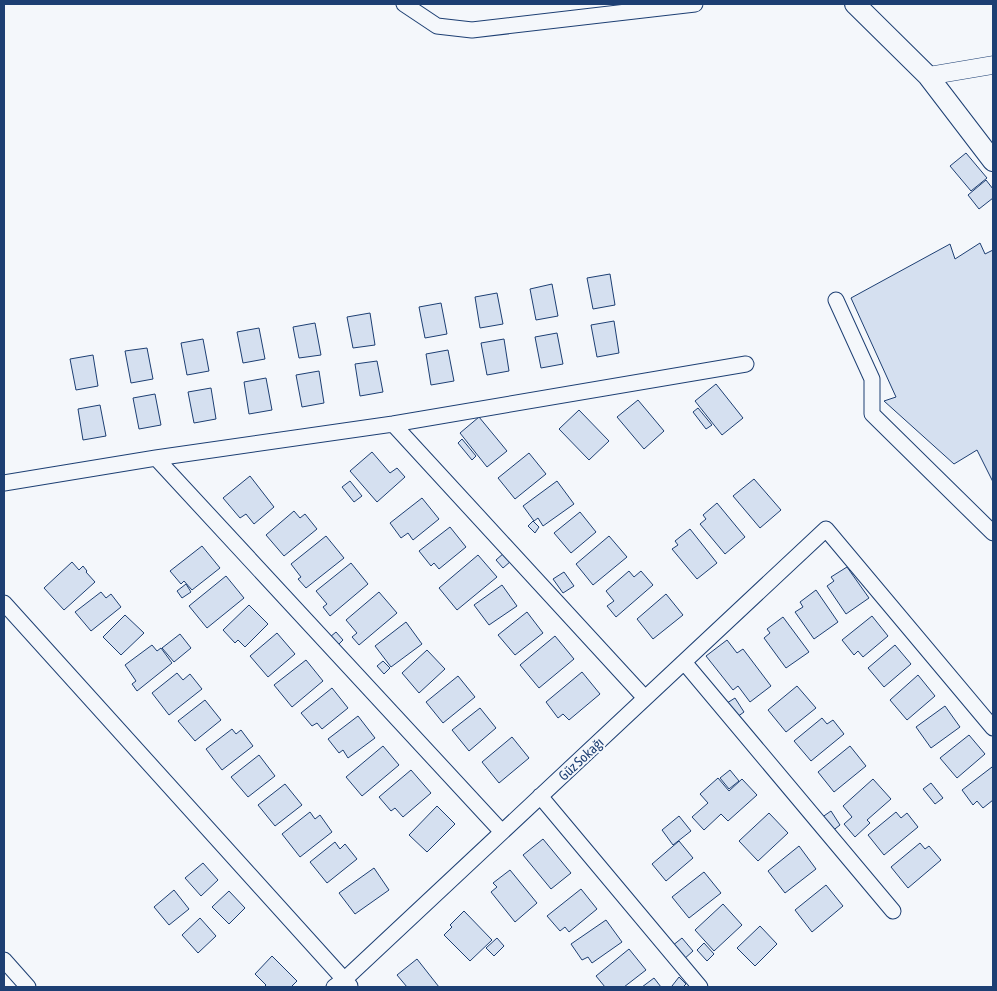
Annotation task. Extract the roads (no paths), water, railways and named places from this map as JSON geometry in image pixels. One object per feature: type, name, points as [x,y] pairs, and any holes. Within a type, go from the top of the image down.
[{"type":"main road","points":[[855,4],[928,76],[993,161]]},
{"type":"street","points":[[404,4],[437,26],[472,30],[695,4]]},
{"type":"street","points":[[928,76],[993,65]]},
{"type":"street","points":[[836,300],[872,379],[872,414],[993,533]]},
{"type":"street","points":[[4,483],[156,458],[393,424],[746,364]]},
{"type":"street","points":[[393,424],[645,698]]},
{"type":"street","points":[[156,458],[502,832]]},
{"type":"street","name":"Güz Sokağı","points":[[343,985],[540,796],[826,529],[993,728]]},
{"type":"street","points":[[4,603],[343,985]]},
{"type":"street","points":[[684,662],[892,911]]},
{"type":"street","points":[[540,796],[700,987]]},
{"type":"street","points":[[4,960],[28,987]]}]
